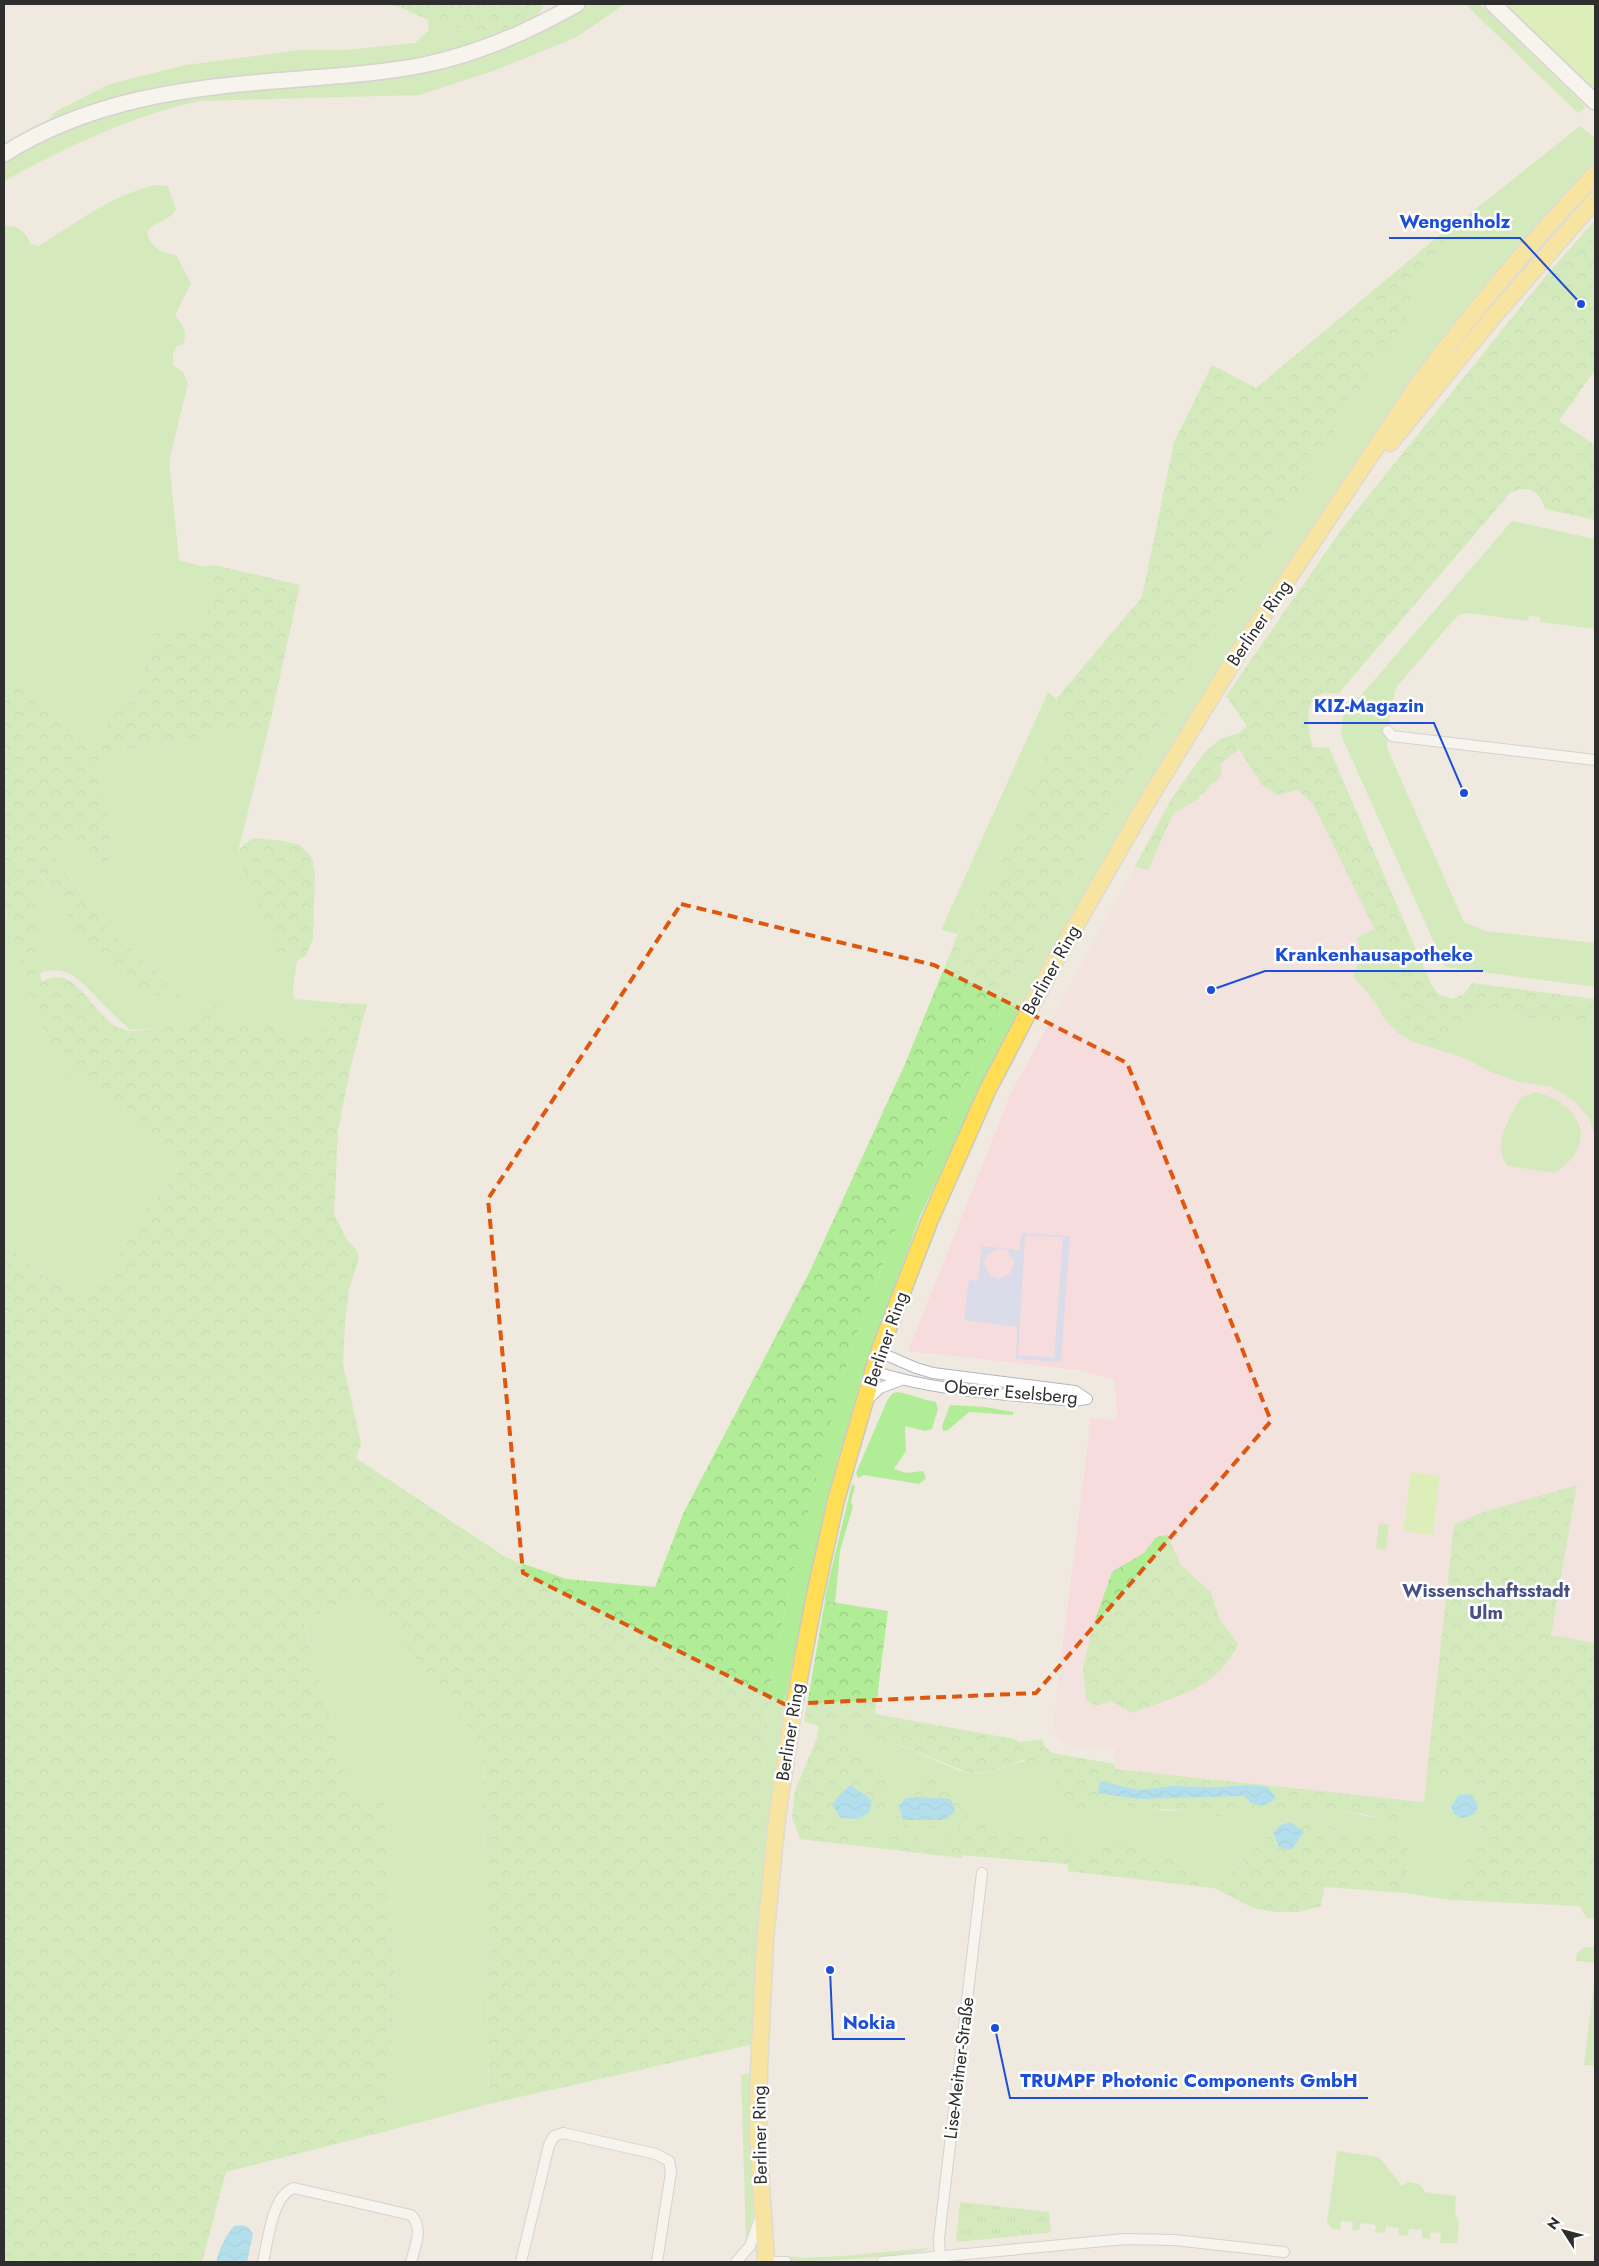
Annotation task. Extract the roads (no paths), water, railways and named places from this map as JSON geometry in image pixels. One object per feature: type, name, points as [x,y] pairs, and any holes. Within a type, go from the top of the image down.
[{"type":"main road","name":"Berliner Ring","points":[[766,2262],[758,2105],[762,1989],[784,1762],[815,1595],[836,1500],[879,1352],[929,1222],[988,1089],[1055,961],[1144,807],[1235,658],[1417,386],[1444,349],[1509,270],[1595,174]]},
{"type":"main road","name":"Berliner Ring","points":[[1330,517],[1492,318],[1595,200]]},
{"type":"street","points":[[4,154],[20,143],[56,126],[134,99],[224,85],[377,72],[422,65],[509,40],[577,4]]},
{"type":"street","points":[[1493,4],[1595,101]]},
{"type":"street","points":[[1388,731],[1392,736],[1595,760]]},
{"type":"street","name":"Oberer Eselsberg","points":[[873,1371],[901,1380],[958,1389],[1073,1401],[1086,1399],[1075,1391],[933,1373],[916,1368],[879,1352]]},
{"type":"street","points":[[863,1404],[880,1388],[901,1380]]},
{"type":"street","name":"Lise-Meitner-Straße","points":[[939,2259],[939,2238],[982,1873]]},
{"type":"street","points":[[521,2262],[548,2148],[554,2136],[566,2133],[656,2154],[668,2161],[671,2168],[671,2176],[656,2262]]},
{"type":"street","points":[[263,2262],[278,2203],[283,2194],[297,2188],[402,2211],[413,2217],[417,2222],[418,2231],[411,2262]]},
{"type":"street","points":[[736,2262],[752,2242],[762,2208]]},
{"type":"street","points":[[882,2262],[939,2259],[1137,2239],[1181,2241],[1284,2252]]},
{"type":"street","points":[[761,2262],[786,2262]]},
{"type":"water","points":[[1100,1781],[1139,1790],[1173,1786],[1218,1787],[1246,1785],[1268,1787],[1276,1798],[1264,1806],[1251,1803],[1244,1796],[1138,1799],[1098,1793]]},
{"type":"water","points":[[850,1785],[872,1800],[869,1813],[857,1819],[840,1818],[833,1805],[836,1799]]},
{"type":"water","points":[[1464,1794],[1472,1795],[1478,1805],[1476,1812],[1468,1817],[1461,1818],[1454,1814],[1451,1807],[1458,1796]]},
{"type":"water","points":[[906,1798],[951,1799],[955,1812],[943,1820],[903,1820],[899,1806]]},
{"type":"water","points":[[1291,1822],[1304,1832],[1291,1850],[1279,1847],[1273,1832],[1281,1825]]},
{"type":"water","points":[[242,2225],[249,2228],[253,2234],[247,2262],[216,2262],[223,2243],[231,2230],[234,2226]]},
{"type":"place","name":"Wengenholz","points":[[1581,304]]},
{"type":"place","name":"KIZ-Magazin","points":[[1464,793]]},
{"type":"place","name":"Krankenhausapotheke","points":[[1211,990]]},
{"type":"place","name":"Nokia","points":[[830,1970]]},
{"type":"place","name":"TRUMPF Photonic Components GmbH","points":[[995,2028]]},
{"type":"district","name":"Wissenschaftsstadt Ulm","points":[[1486,1601]]}]
